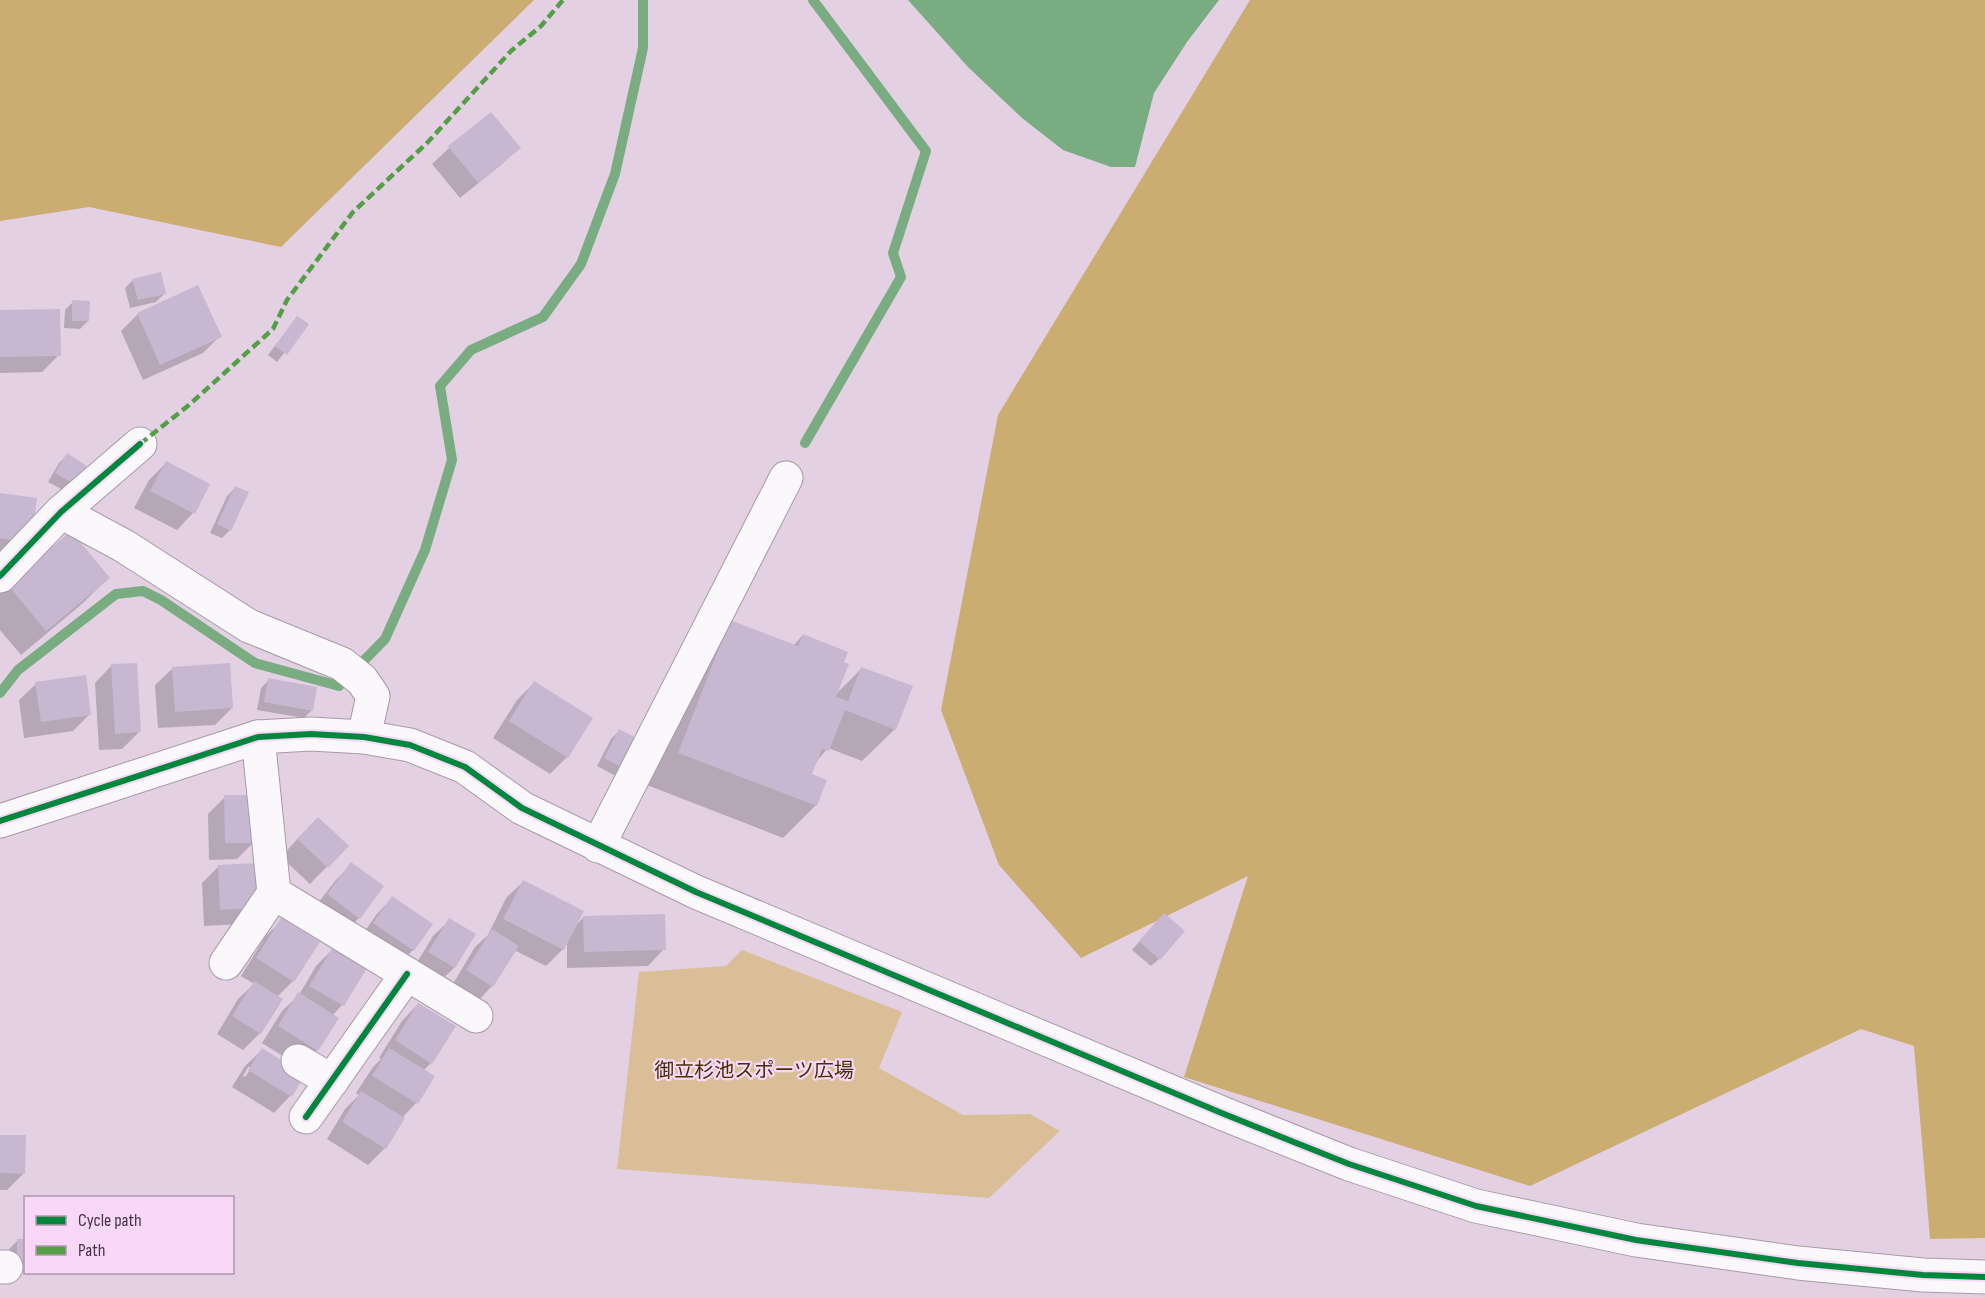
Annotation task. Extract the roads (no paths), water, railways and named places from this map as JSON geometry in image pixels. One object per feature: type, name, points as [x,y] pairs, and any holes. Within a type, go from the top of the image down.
[{"type":"street","points":[[0,576],[61,512],[140,444]]},
{"type":"street","points":[[598,846],[786,478]]},
{"type":"street","points":[[61,512],[124,546],[249,626],[352,672],[373,696],[364,737]]},
{"type":"street","points":[[0,822],[258,737],[311,734],[364,737],[410,745],[465,767],[522,808],[696,892],[1224,1114],[1349,1164],[1476,1206],[1636,1240],[1798,1263],[1923,1275],[1985,1277]]},
{"type":"street","points":[[226,963],[274,893],[258,737]]},
{"type":"street","points":[[274,893],[476,1016]]},
{"type":"street","points":[[306,1117],[407,974]]},
{"type":"street","points":[[298,1060],[332,1081]]},
{"type":"waterway","points":[[0,693],[18,670],[116,594],[143,591],[161,600],[255,663],[339,686],[385,639],[425,550],[452,460],[440,386],[471,350],[543,317],[581,264],[615,174],[643,48],[643,0]]},
{"type":"waterway","points":[[805,443],[901,277],[893,253],[926,151],[813,0]]},
{"type":"park label","name":"御立杉池スポーツ広場","points":[[754,1071]]}]
